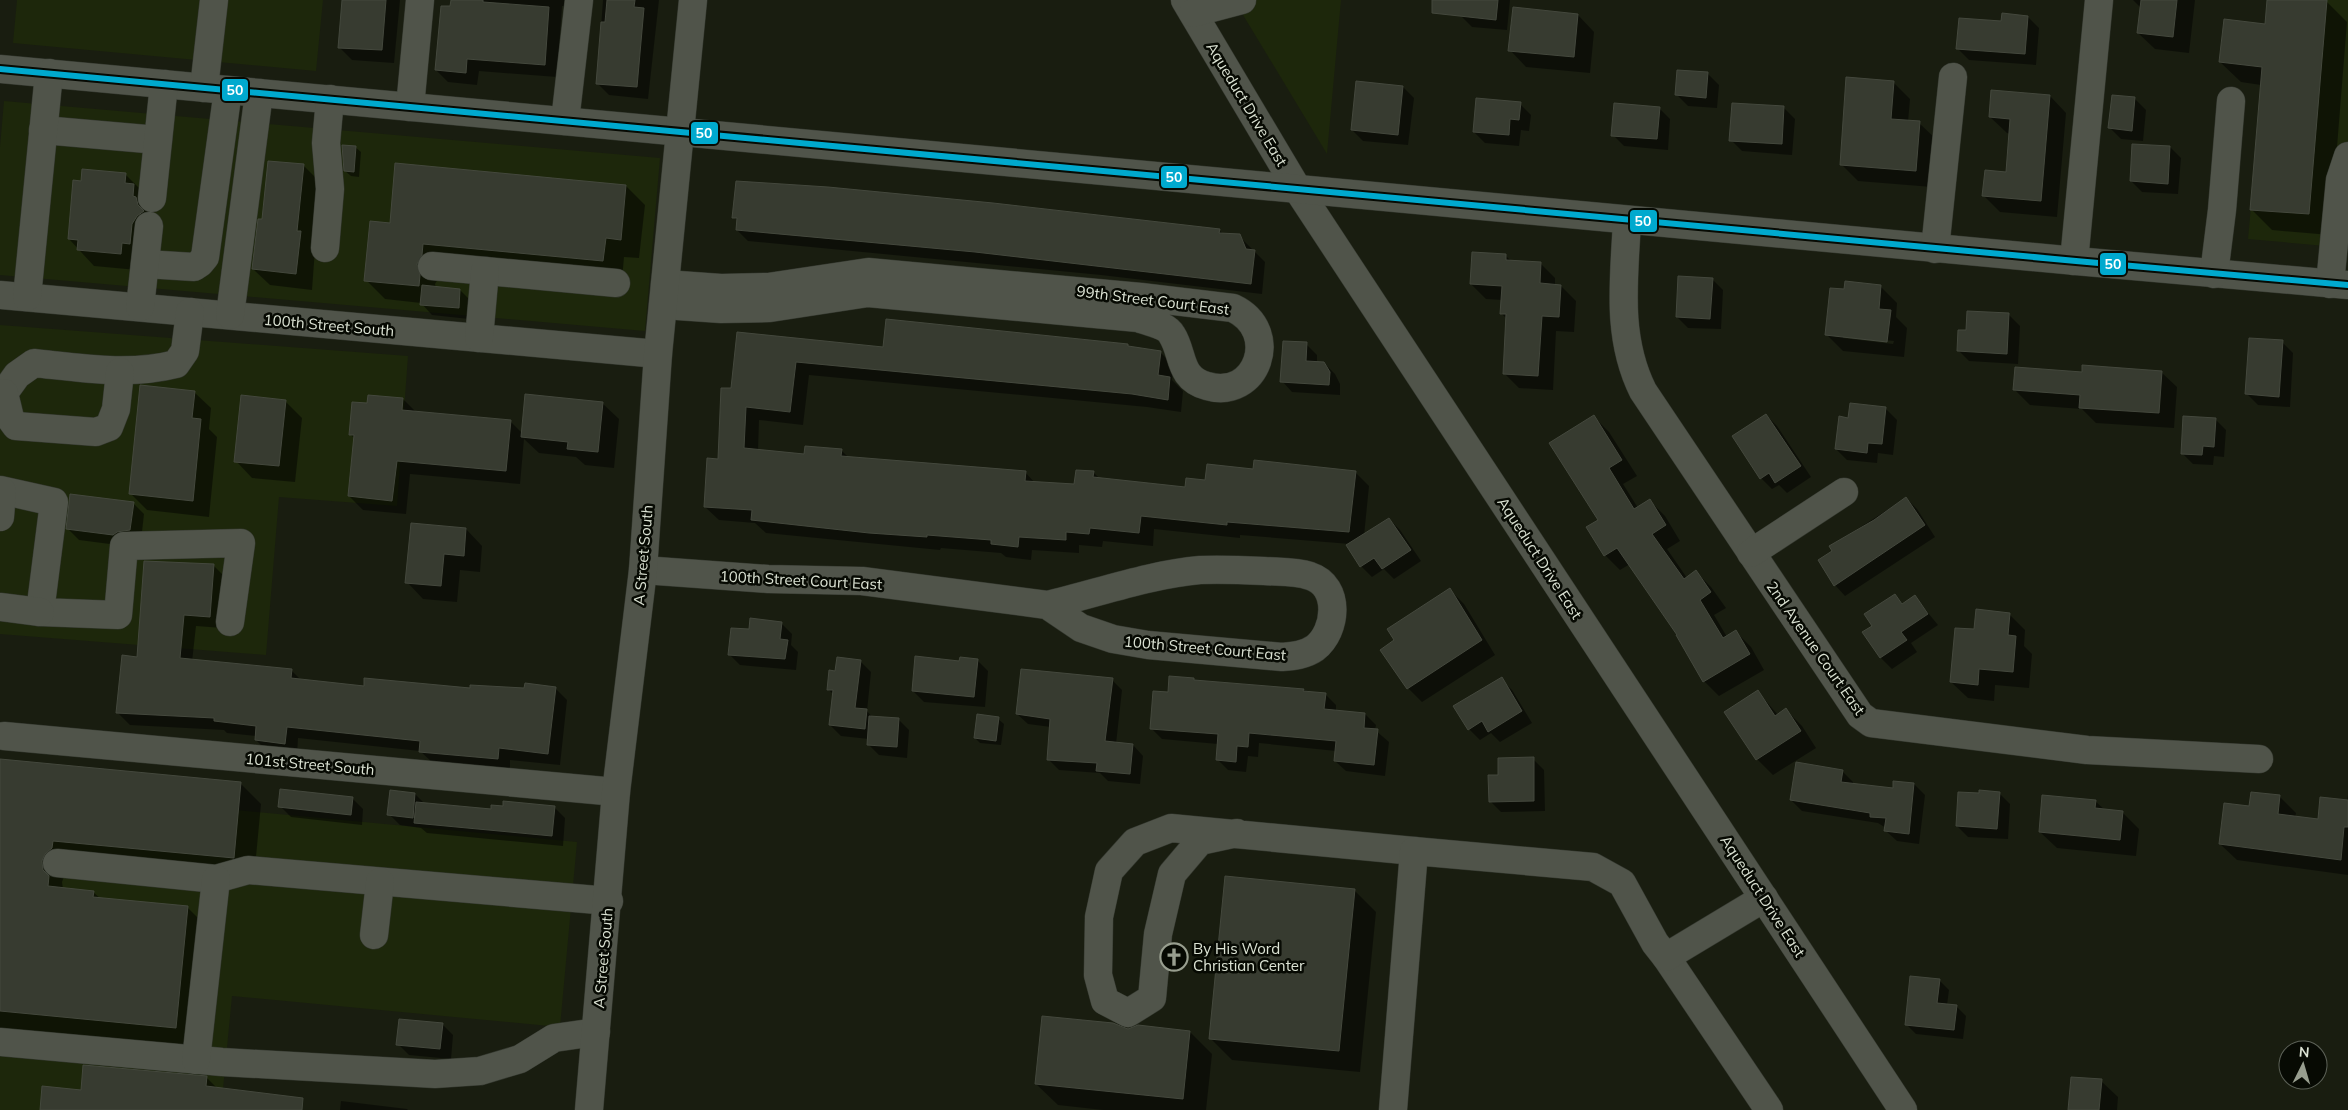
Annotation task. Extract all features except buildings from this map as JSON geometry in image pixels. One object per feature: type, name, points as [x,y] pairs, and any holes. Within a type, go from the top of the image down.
[{"type":"street","points":[[145,264],[194,266],[200,263],[204,257],[216,89],[214,0]]},
{"type":"street","points":[[410,107],[420,0]]},
{"type":"street","points":[[565,121],[579,0]]},
{"type":"street","name":"A Street South","points":[[589,1110],[609,901],[616,792],[643,570],[658,354],[694,0]]},
{"type":"street","points":[[1189,7],[1242,0]]},
{"type":"street","points":[[2074,261],[2098,0]]},
{"type":"street","name":"Aqueduct Drive East","points":[[1189,7],[1298,190],[1903,1110]]},
{"type":"street","points":[[0,69],[680,131],[1627,222],[2339,285],[2340,180],[2348,156]]},
{"type":"street","points":[[27,297],[49,73]]},
{"type":"street","points":[[1935,249],[1953,77]]},
{"type":"street","points":[[152,198],[164,84]]},
{"type":"street","points":[[230,315],[259,93]]},
{"type":"street","points":[[325,248],[330,189],[326,143],[330,99]]},
{"type":"street","points":[[2214,274],[2222,210],[2231,101]]},
{"type":"street","points":[[43,130],[158,140]]},
{"type":"street","name":"2nd Avenue Court East","points":[[1627,222],[1623,301],[1627,347],[1632,369],[1643,391],[1860,715],[1871,723],[2088,750],[2258,759]]},
{"type":"street","points":[[140,307],[149,226]]},
{"type":"street","points":[[432,266],[616,283]]},
{"type":"street","points":[[479,338],[485,271]]},
{"type":"street","name":"99th Street Court East","points":[[868,272],[1141,297],[1233,308],[1243,313],[1256,328],[1261,348],[1257,363],[1248,377],[1229,387],[1217,388],[1206,386],[1188,373],[1182,364],[1173,335],[1168,330],[1138,318],[868,293],[770,308],[721,310],[664,294],[721,288],[768,287],[868,272]]},
{"type":"street","name":"100th Street South","points":[[0,294],[658,354]]},
{"type":"street","points":[[120,372],[116,409],[110,426],[96,432],[16,426],[10,418],[2,392],[17,376],[34,364],[120,372],[154,370],[176,364],[185,351],[190,312]]},
{"type":"street","points":[[1751,553],[1844,492]]},
{"type":"street","points":[[1,499],[54,502],[40,612]]},
{"type":"street","points":[[0,607],[40,612],[118,615],[124,546],[241,543],[230,622]]},
{"type":"street","name":"100th Street Court East","points":[[643,570],[768,579],[862,581],[1047,605],[1172,575],[1220,569],[1296,573],[1311,576],[1322,583],[1330,594],[1332,606],[1327,634],[1314,648],[1299,656],[1282,658],[1148,645],[1113,639],[1081,628],[1047,605]]},
{"type":"street","name":"101st Street South","points":[[4,736],[616,792]]},
{"type":"street","points":[[1237,833],[1200,841],[1172,874],[1158,934],[1152,998],[1128,1013],[1105,1001],[1098,975],[1099,917],[1110,871],[1135,842],[1171,828],[1237,833],[1593,867],[1622,884],[1655,943],[1769,1110]]},
{"type":"street","points":[[1393,1110],[1414,851]]},
{"type":"street","points":[[58,863],[216,879],[248,870],[609,901]]},
{"type":"street","points":[[196,1060],[216,879]]},
{"type":"street","points":[[374,934],[380,882]]},
{"type":"street","points":[[1666,957],[1764,898]]},
{"type":"street","points":[[0,1042],[196,1060],[435,1074],[480,1071],[520,1059],[554,1038],[596,1032]]},
{"type":"shaded area","points":[[17,0],[323,0],[316,71],[13,43]]},
{"type":"shaded area","points":[[1234,0],[1341,0],[1327,154]]},
{"type":"shaded area","points":[[2270,0],[2348,0],[2348,248],[2248,239]]},
{"type":"shaded area","points":[[4,101],[660,158],[645,331],[0,275],[0,147]]},
{"type":"shaded area","points":[[0,325],[408,356],[397,506],[279,497],[266,655],[0,634]]},
{"type":"shaded area","points":[[0,788],[577,842],[560,1027],[232,996],[221,1110],[0,1110]]},
{"type":"transit line","name":"50","points":[[0,69],[2348,285]]},
{"type":"place","name":"By His Word Christian Center","points":[[1174,957]]}]
